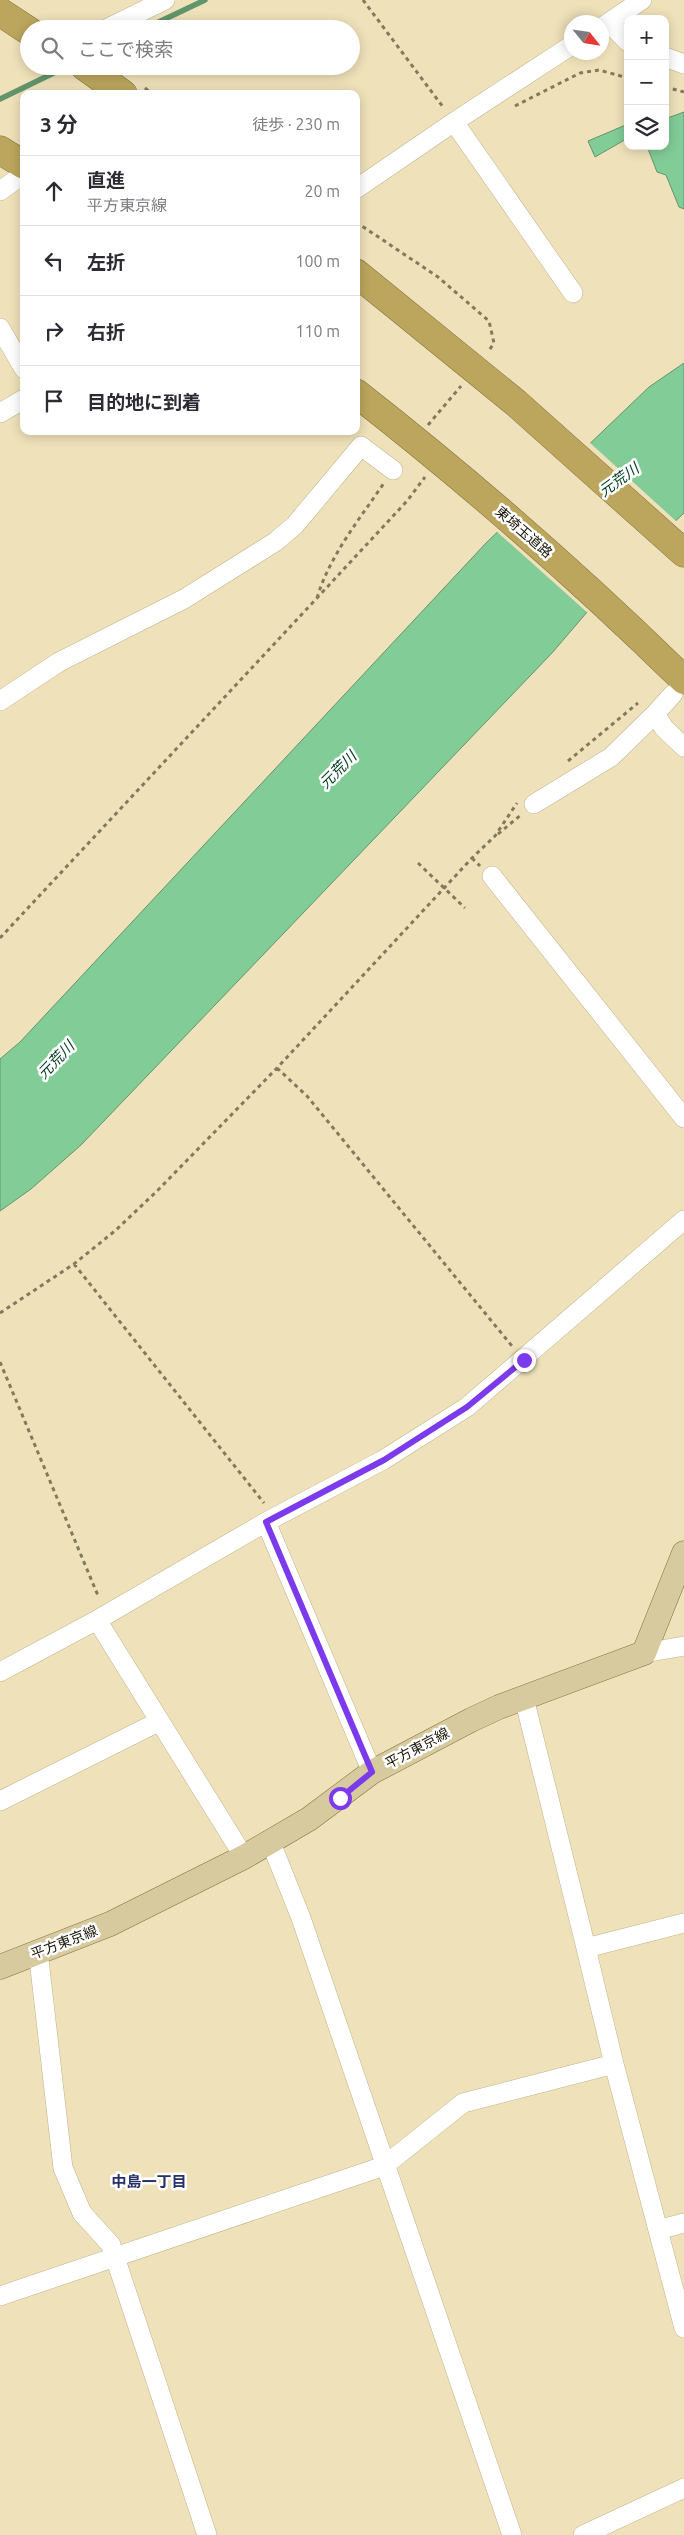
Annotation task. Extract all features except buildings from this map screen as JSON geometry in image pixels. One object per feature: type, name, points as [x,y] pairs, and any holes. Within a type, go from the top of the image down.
[{"type":"highway","points":[[0,12],[20,24]]},
{"type":"highway","points":[[97,75],[117,90]]},
{"type":"highway","points":[[0,150],[20,162]]},
{"type":"highway","points":[[360,276],[516,403],[684,553]]},
{"type":"highway","name":"東埼玉道路","points":[[360,396],[456,472],[536,542],[655,652],[678,687]]},
{"type":"main road","points":[[644,1653],[684,1553]]},
{"type":"main road","name":"平方東京線","points":[[0,1967],[110,1924],[271,1843],[340,1798],[372,1772],[471,1720],[644,1653]]},
{"type":"street","points":[[124,20],[165,0]]},
{"type":"street","points":[[609,22],[642,0]]},
{"type":"street","points":[[609,28],[624,39]]},
{"type":"street","points":[[360,187],[454,122],[564,50]]},
{"type":"street","points":[[669,59],[684,64]]},
{"type":"street","points":[[454,122],[573,293]]},
{"type":"street","points":[[0,191],[20,176]]},
{"type":"street","points":[[0,328],[20,362]]},
{"type":"street","points":[[0,413],[20,401]]},
{"type":"street","points":[[0,700],[59,662],[184,599],[275,542],[295,525],[361,446],[393,470]]},
{"type":"street","points":[[525,803],[611,757],[655,714],[678,687]]},
{"type":"street","points":[[655,714],[664,728],[684,747]]},
{"type":"street","points":[[492,876],[684,1118]]},
{"type":"street","points":[[0,1672],[102,1617],[271,1519],[392,1455],[467,1407],[524,1360],[684,1220]]},
{"type":"street","points":[[271,1519],[372,1772]]},
{"type":"street","points":[[102,1617],[160,1721],[244,1857]]},
{"type":"street","points":[[644,1653],[684,1646]]},
{"type":"street","points":[[524,1698],[614,2064],[684,2328]]},
{"type":"street","points":[[0,1801],[160,1721]]},
{"type":"street","points":[[271,1843],[301,1918],[384,2166],[512,2535]]},
{"type":"street","points":[[586,1948],[684,1922]]},
{"type":"street","points":[[38,1951],[63,2168],[82,2213],[111,2245],[207,2535]]},
{"type":"street","points":[[0,2296],[384,2166],[463,2103],[614,2064]]},
{"type":"street","points":[[658,2230],[684,2223]]},
{"type":"street","points":[[583,2535],[684,2488]]},
{"type":"path","points":[[363,0],[454,122]]},
{"type":"path","points":[[513,107],[580,73],[599,70],[624,77]]},
{"type":"path","points":[[669,89],[684,92]]},
{"type":"path","points":[[360,225],[438,277],[489,321],[494,344],[487,354]]},
{"type":"path","points":[[422,432],[464,383]]},
{"type":"path","points":[[317,598],[331,561],[393,470]]},
{"type":"path","points":[[0,938],[317,598],[407,500],[428,473]]},
{"type":"path","points":[[562,765],[644,698]]},
{"type":"path","points":[[496,836],[525,803]]},
{"type":"path","points":[[0,1313],[74,1264],[116,1230],[158,1190],[277,1068],[525,803]]},
{"type":"path","points":[[418,863],[465,908]]},
{"type":"path","points":[[277,1068],[307,1096],[524,1360]]},
{"type":"path","points":[[74,1264],[93,1286],[271,1519]]},
{"type":"path","points":[[0,1362],[102,1617]]},
{"type":"water","points":[[684,112],[684,209],[679,207],[666,175],[657,172],[649,150],[669,150],[669,118]]},
{"type":"water","points":[[624,126],[624,140],[595,157],[588,141]]},
{"type":"water","name":"元荒川","points":[[684,363],[684,513],[624,569],[552,653],[81,1145],[31,1189],[0,1211],[0,1059],[20,1042],[486,543],[649,387]]},
{"type":"pier","points":[[588,441],[677,522],[626,571],[589,614],[495,530]]},
{"type":"waterway","points":[[163,20],[205,0]]},
{"type":"waterway","points":[[0,99],[50,75]]},
{"type":"district","name":"中島一丁目","points":[[149,2182]]},
{"type":"route","points":[[340,1798],[372,1772],[266,1522],[384,1460],[467,1407],[524,1360]]}]
